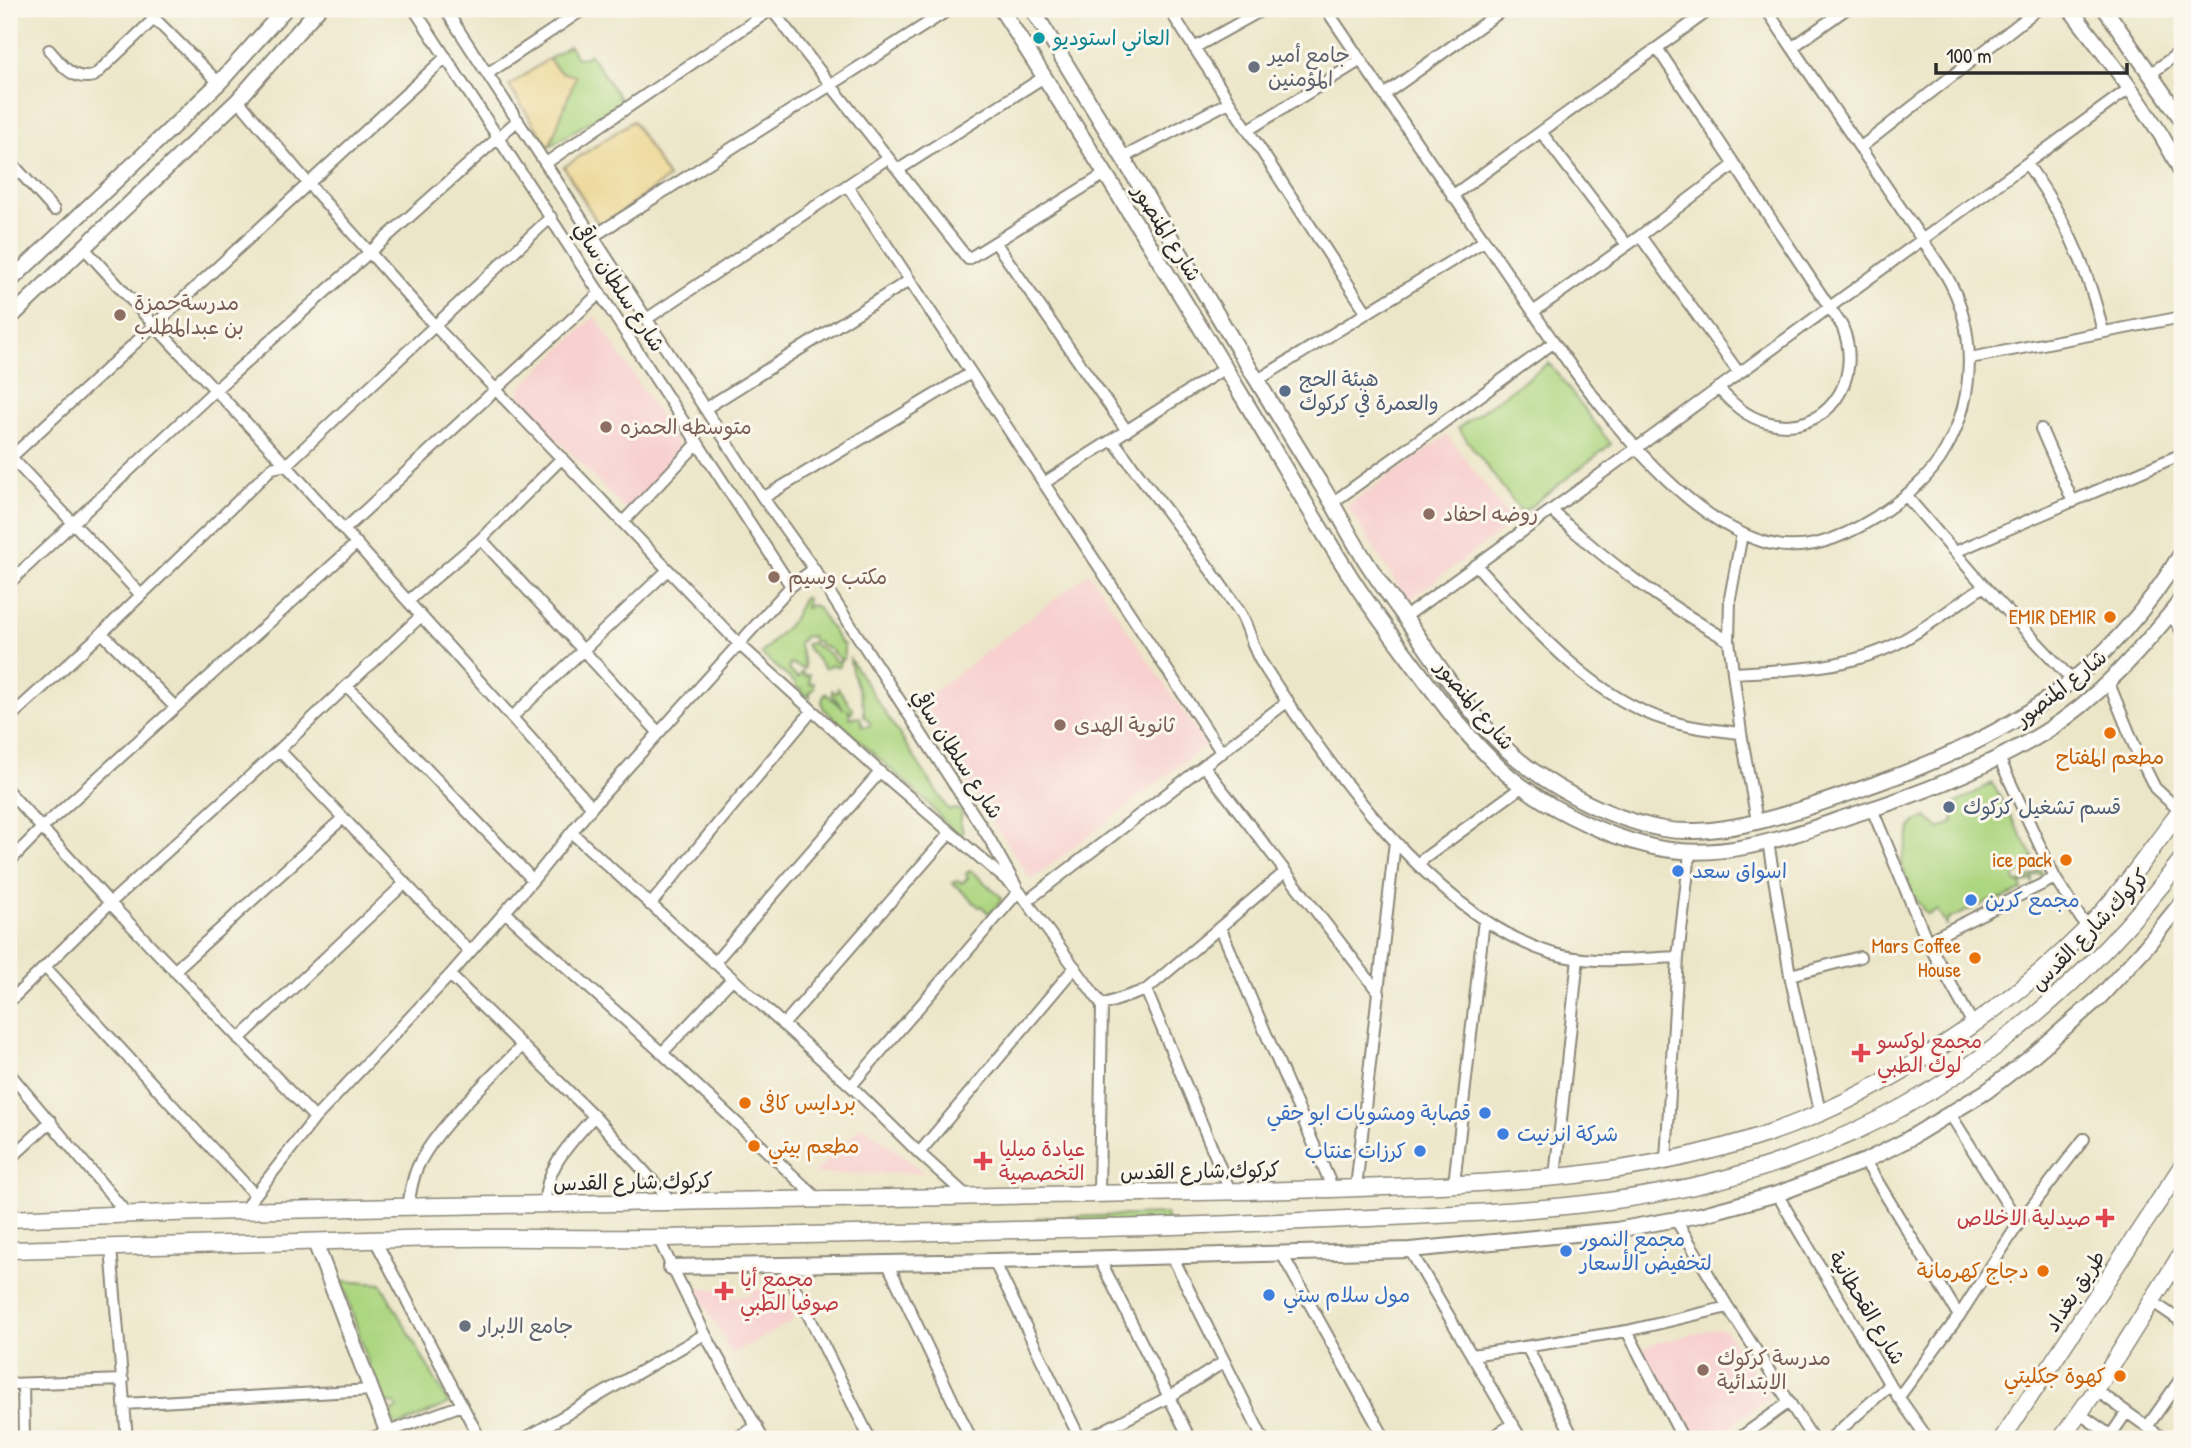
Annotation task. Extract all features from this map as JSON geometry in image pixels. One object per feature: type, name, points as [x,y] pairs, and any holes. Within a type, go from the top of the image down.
[{"type":"main road","points":[[2181,600],[2174,613],[2182,627]]},
{"type":"main road","name":"كركوك,شارع القدس","points":[[9,1219],[545,1204],[1333,1189],[1555,1177],[1638,1167],[1704,1152],[1764,1134],[1863,1093],[1908,1067],[1973,1024],[2032,979],[2087,928],[2123,887],[2181,810]]},
{"type":"main road","name":"كركوك,شارع القدس","points":[[9,1251],[445,1238],[658,1238],[1237,1225],[1511,1212],[1596,1204],[1661,1194],[1726,1179],[1847,1136],[1900,1110],[1946,1082],[2051,1003],[2138,915],[2182,859]]},
{"type":"main road","points":[[2032,979],[2051,1003]]},
{"type":"main road","name":"طريق بغداد","points":[[2002,1439],[2182,1166]]},
{"type":"main road","points":[[1424,1186],[1426,1215]]},
{"type":"main road","points":[[443,1207],[445,1238]]},
{"type":"main road","points":[[2061,1439],[2096,1390],[2182,1254]]},
{"type":"street","points":[[145,9],[219,83]]},
{"type":"street","points":[[9,282],[219,83],[285,9]]},
{"type":"street","points":[[9,319],[238,100],[318,9]]},
{"type":"street","name":"شارع سلطان ساقي","points":[[414,9],[791,586]]},
{"type":"street","name":"شارع سلطان ساقي","points":[[445,9],[763,498],[814,569],[989,838],[1019,891]]},
{"type":"street","points":[[487,74],[584,9]]},
{"type":"street","points":[[546,163],[772,9],[968,258],[1105,174]]},
{"type":"street","points":[[594,236],[950,9]]},
{"type":"street","name":"شارع المنصور","points":[[1000,9],[1186,302],[1349,574],[1393,637],[1447,709],[1498,767],[1523,786],[1589,824],[1653,846],[1690,853],[1710,853],[1768,842],[1915,794],[1999,758],[2047,730],[2108,681],[2140,649],[2181,600]]},
{"type":"street","name":"شارع المنصور","points":[[1032,9],[1124,157],[1364,558],[1437,664],[1496,739],[1527,766],[1590,804],[1662,829],[1694,832],[1757,821],[1832,799],[1904,774],[1980,742],[2027,715],[2073,681],[2110,646],[2145,607],[2182,552]]},
{"type":"street","points":[[1169,9],[1367,313]]},
{"type":"street","points":[[1194,48],[1264,9]]},
{"type":"street","points":[[1326,9],[1553,343],[1636,448],[1712,517],[1742,534],[1764,542],[1805,547],[1826,542],[1871,520],[1907,497],[1929,474],[1952,439],[1962,406],[1970,358],[1967,329],[1955,291],[1923,239],[1766,9]]},
{"type":"street","points":[[1480,9],[1488,20]]},
{"type":"street","points":[[1384,94],[1504,9]]},
{"type":"street","points":[[1452,196],[1712,9]]},
{"type":"street","points":[[1793,47],[1846,9]]},
{"type":"street","points":[[1861,147],[2038,9]]},
{"type":"street","points":[[2070,9],[2130,88],[2182,173]]},
{"type":"street","points":[[2105,9],[2152,72],[2182,120]]},
{"type":"street","points":[[49,50],[68,72],[83,78],[94,76],[155,18]]},
{"type":"street","points":[[1657,48],[1848,339],[1849,371],[1844,386],[1827,409],[1798,424],[1778,425],[1748,415],[1718,388]]},
{"type":"street","points":[[2152,72],[2182,50]]},
{"type":"street","points":[[141,595],[9,457],[446,57]]},
{"type":"street","points":[[1248,130],[1361,60]]},
{"type":"street","points":[[898,170],[1044,77]]},
{"type":"street","points":[[1405,617],[2130,88]]},
{"type":"street","points":[[238,100],[435,326],[740,645],[880,772],[1019,891],[1027,901],[1102,1006],[1099,1194]]},
{"type":"street","points":[[1124,157],[1229,102]]},
{"type":"street","points":[[9,583],[215,390],[371,254],[518,120]]},
{"type":"street","points":[[1541,132],[1627,245]]},
{"type":"street","points":[[648,318],[888,158]]},
{"type":"street","points":[[9,160],[54,210]]},
{"type":"street","points":[[2027,164],[2053,202],[2075,243],[2103,331]]},
{"type":"street","points":[[1533,312],[1734,165]]},
{"type":"street","points":[[847,185],[1222,752]]},
{"type":"street","points":[[9,718],[102,633],[272,468],[286,465],[551,217]]},
{"type":"street","points":[[1640,236],[1739,373]]},
{"type":"street","points":[[1256,381],[1484,241]]},
{"type":"street","points":[[995,242],[1127,431]]},
{"type":"street","points":[[84,248],[286,465],[592,807]]},
{"type":"street","points":[[706,408],[910,281]]},
{"type":"street","points":[[1186,302],[1205,291]]},
{"type":"street","points":[[344,530],[600,293]]},
{"type":"street","points":[[1970,358],[2182,317]]},
{"type":"street","points":[[1332,503],[1553,343]]},
{"type":"street","points":[[1044,483],[1225,368]]},
{"type":"street","points":[[763,498],[971,373]]},
{"type":"street","points":[[2041,429],[2073,502]]},
{"type":"street","points":[[1113,440],[1238,611],[1255,651],[1363,804],[1395,841],[1448,892],[1505,934],[1550,953],[1578,958],[1678,957]]},
{"type":"street","points":[[623,522],[698,443]]},
{"type":"street","points":[[1955,552],[2182,454]]},
{"type":"street","points":[[408,601],[481,539],[562,458]]},
{"type":"street","points":[[1907,497],[1984,586],[2073,681]]},
{"type":"street","points":[[1551,510],[1589,545],[1642,587],[1729,641]]},
{"type":"street","points":[[1742,534],[1730,598],[1729,641],[1741,733],[1757,821]]},
{"type":"street","points":[[481,539],[659,733]]},
{"type":"street","points":[[9,862],[42,828],[356,543]]},
{"type":"street","points":[[1476,565],[1528,623],[1606,691],[1643,712],[1665,720],[1741,733]]},
{"type":"street","points":[[242,1212],[315,1118],[450,975],[592,807],[791,586],[814,569]]},
{"type":"street","points":[[512,717],[668,570]]},
{"type":"street","points":[[1733,673],[1799,669],[1864,656],[1897,644],[1984,586]]},
{"type":"street","points":[[9,1002],[110,903],[279,750],[421,616]]},
{"type":"street","points":[[102,633],[175,707]]},
{"type":"street","points":[[2108,681],[2155,788],[2181,810]]},
{"type":"street","points":[[347,686],[533,880]]},
{"type":"street","points":[[1027,901],[1288,701]]},
{"type":"street","points":[[650,905],[812,710]]},
{"type":"street","points":[[279,750],[469,951]]},
{"type":"street","points":[[1999,758],[2055,878],[2087,928]]},
{"type":"street","points":[[1204,766],[1379,993]]},
{"type":"street","points":[[714,963],[880,772]]},
{"type":"street","points":[[1904,774],[1915,794]]},
{"type":"street","points":[[1418,863],[1523,786]]},
{"type":"street","points":[[9,792],[110,903],[315,1118]]},
{"type":"street","points":[[1872,809],[1927,942],[1973,1024]]},
{"type":"street","points":[[174,971],[343,818]]},
{"type":"street","points":[[572,833],[851,1086],[968,1197]]},
{"type":"street","points":[[783,1024],[950,833]]},
{"type":"street","points":[[1356,1188],[1395,841]]},
{"type":"street","points":[[1768,842],[1790,975],[1821,1112]]},
{"type":"street","points":[[1666,1160],[1678,957],[1690,853]]},
{"type":"street","points":[[1102,1006],[1146,989],[1285,872]]},
{"type":"street","points":[[1927,942],[2055,878]]},
{"type":"street","points":[[239,1039],[405,883]]},
{"type":"street","points":[[851,1086],[1019,891]]},
{"type":"street","points":[[671,1266],[1410,1250],[1592,1233],[1676,1220],[1777,1194],[1865,1161],[1950,1114],[2009,1075],[2078,1018],[2129,966],[2182,902]]},
{"type":"street","points":[[505,912],[662,1053],[819,1200]]},
{"type":"street","points":[[1454,1184],[1484,920]]},
{"type":"street","points":[[1220,927],[1333,1189]]},
{"type":"street","points":[[1790,975],[1860,957]]},
{"type":"street","points":[[1555,1177],[1578,958]]},
{"type":"street","points":[[46,967],[255,1195]]},
{"type":"street","points":[[919,1153],[1075,967]]},
{"type":"street","points":[[450,975],[594,1116],[672,1202]]},
{"type":"street","points":[[662,1053],[732,979]]},
{"type":"street","points":[[1146,989],[1230,1191]]},
{"type":"street","points":[[408,1208],[414,1177],[429,1148],[461,1109],[522,1046]]},
{"type":"street","points":[[9,1073],[127,1214]]},
{"type":"street","points":[[1950,1114],[2019,1223]]},
{"type":"street","points":[[545,1204],[546,1187],[555,1163],[594,1116]]},
{"type":"street","points":[[9,1160],[51,1121]]},
{"type":"street","points":[[1898,1398],[1959,1317],[2019,1223],[2084,1139]]},
{"type":"street","points":[[1865,1161],[1959,1317]]},
{"type":"street","name":"شارع القحطانية","points":[[1777,1194],[1898,1398],[1928,1439]]},
{"type":"street","points":[[1676,1220],[1788,1403],[1813,1439]]},
{"type":"street","points":[[658,1238],[705,1334],[763,1439]]},
{"type":"street","points":[[375,1240],[480,1439]]},
{"type":"street","points":[[315,1242],[389,1436]]},
{"type":"street","points":[[111,1248],[127,1439]]},
{"type":"street","points":[[1410,1250],[1521,1439]]},
{"type":"street","points":[[1282,1254],[1385,1439]]},
{"type":"street","points":[[1172,1256],[1263,1439]]},
{"type":"street","points":[[1099,1258],[1190,1439]]},
{"type":"street","points":[[994,1261],[1080,1439]]},
{"type":"street","points":[[887,1262],[971,1439]]},
{"type":"street","points":[[783,1264],[870,1439]]},
{"type":"street","points":[[2153,1302],[2182,1322]]},
{"type":"street","points":[[1472,1355],[1628,1331],[1728,1307]]},
{"type":"street","points":[[1628,1331],[1683,1439]]},
{"type":"street","points":[[524,1439],[705,1334]]},
{"type":"street","points":[[1527,1347],[1574,1439]]},
{"type":"street","points":[[1087,1439],[1169,1397],[1224,1362]]},
{"type":"street","points":[[2147,1427],[2182,1377]]},
{"type":"street","points":[[9,1384],[123,1380]]},
{"type":"street","points":[[23,1384],[24,1439]]},
{"type":"street","points":[[1830,1439],[1890,1385]]},
{"type":"street","points":[[124,1404],[372,1390]]},
{"type":"street","points":[[2096,1390],[2164,1439]]},
{"type":"street","points":[[1738,1439],[1788,1403]]},
{"type":"street","points":[[369,1439],[389,1436],[462,1405]]},
{"type":"street","points":[[2080,1414],[2113,1437],[2126,1413]]},
{"type":"street","points":[[1489,1439],[1513,1424]]},
{"type":"street","points":[[734,1439],[757,1426]]},
{"type":"shaded area","name":"متوسطه الحمزه","points":[[595,316],[682,450],[626,510],[522,403],[519,394],[521,387]]},
{"type":"shaded area","name":"روضه احفاد","points":[[1447,435],[1513,522],[1408,601],[1347,506]]},
{"type":"shaded area","name":"ثانوية الهدى","points":[[1089,573],[1206,745],[1031,880],[916,705]]},
{"type":"shaded area","points":[[863,1125],[924,1173],[813,1174]]},
{"type":"shaded area","points":[[695,1288],[727,1291],[733,1297],[750,1295],[754,1290],[778,1290],[792,1313],[793,1321],[732,1354]]},
{"type":"shaded area","name":"مدرسة كركوك الابتدائية","points":[[1719,1328],[1726,1331],[1768,1392],[1768,1398],[1713,1439],[1688,1439],[1642,1349],[1652,1344]]},
{"type":"green space","points":[[569,46],[577,58],[590,54],[622,102],[550,146],[575,77],[560,72],[549,59]]},
{"type":"green space","points":[[1549,363],[1611,444],[1522,513],[1458,428]]},
{"type":"green space","points":[[804,597],[807,599],[806,608],[813,605],[817,607],[844,645],[844,658],[841,660],[830,649],[818,641],[813,641],[811,636],[803,637],[802,641],[798,642],[805,666],[804,669],[790,663],[789,670],[798,678],[802,672],[804,676],[809,675],[810,684],[814,683],[810,698],[806,694],[803,696],[802,690],[795,687],[795,683],[761,654],[792,621]]},
{"type":"green space","points":[[812,643],[836,662],[841,661],[839,667],[832,665],[825,669],[807,647],[806,644]]},
{"type":"green space","points":[[850,659],[946,806],[949,810],[957,809],[962,812],[960,824],[963,831],[960,838],[929,804],[823,708],[825,693],[844,709],[832,695],[832,690],[836,693],[838,688],[853,709],[852,713],[848,710],[850,718],[860,717],[863,727],[870,726],[864,716],[863,703]]},
{"type":"green space","points":[[1992,783],[2043,874],[2041,876],[2036,868],[2016,875],[2014,879],[2017,884],[2037,873],[2033,877],[2033,883],[2031,880],[2021,884],[2022,890],[1948,919],[1946,925],[1937,910],[1927,915],[1913,895],[1901,864],[1911,827],[1915,822],[1927,817],[1940,829],[1953,821],[1949,807]]},
{"type":"green space","points":[[970,870],[1001,897],[1001,901],[990,914],[953,883],[962,883],[968,878],[966,874]]},
{"type":"green space","points":[[1166,1214],[1168,1221],[1038,1225],[1036,1218]]},
{"type":"green space","points":[[342,1281],[381,1284],[448,1404],[397,1427],[391,1417],[393,1410],[397,1409],[395,1404],[384,1402],[383,1395],[380,1399]]},
{"type":"sand","points":[[548,59],[560,72],[576,76],[549,147],[509,86]]},
{"type":"sand","points":[[633,121],[668,178],[600,227],[564,167]]},
{"type":"place","name":"العاني استوديو","points":[[1039,38]]},
{"type":"place","name":"جامع أمير المؤمنين","points":[[1254,67]]},
{"type":"place","name":"مدرسةحمزة بن عبدالمطلب","points":[[120,315]]},
{"type":"place","name":"هيئة الحج والعمرة في كركوك","points":[[1285,391]]},
{"type":"place","name":"متوسطه الحمزه","points":[[606,427]]},
{"type":"place","name":"روضه احفاد","points":[[1429,514]]},
{"type":"place","name":"مكتب وسيم","points":[[774,577]]},
{"type":"place","name":"EMIR DEMIR","points":[[2110,617]]},
{"type":"place","name":"ثانوية الهدى","points":[[1060,725]]},
{"type":"place","name":"مطعم المفتاح","points":[[2110,733]]},
{"type":"place","name":"قسم تشغيل كركوك","points":[[1949,807]]},
{"type":"place","name":"ice pack","points":[[2066,860]]},
{"type":"place","name":"اسواق سعد","points":[[1678,871]]},
{"type":"place","name":"مجمع كرين","points":[[1971,900]]},
{"type":"place","name":"Mars Coffee House","points":[[1975,958]]},
{"type":"place","name":"مجمع لوكسو لوك الطبي","points":[[1861,1053]]},
{"type":"place","name":"بردايس کافى","points":[[745,1103]]},
{"type":"place","name":"قصابة ومشويات ابو حقي","points":[[1485,1113]]},
{"type":"place","name":"شركة انرنيت","points":[[1503,1134]]},
{"type":"place","name":"مطعم بيتي","points":[[754,1146]]},
{"type":"place","name":"كرزات عنتاب","points":[[1420,1151]]},
{"type":"place","name":"عيادة ميليا التخصصية","points":[[983,1161]]},
{"type":"place","name":"صيدلية الاخلاص","points":[[2105,1218]]},
{"type":"place","name":"مجمع النمور لتخفيض الأسعار","points":[[1566,1251]]},
{"type":"place","name":"دجاج كهرمانة","points":[[2043,1271]]},
{"type":"place","name":"مجمع أيا صوفيا الطبي","points":[[724,1291]]},
{"type":"place","name":"مول سلام ستي","points":[[1269,1295]]},
{"type":"place","name":"جامع الابرار","points":[[465,1326]]},
{"type":"place","name":"مدرسة كركوك الابتدائية","points":[[1703,1370]]},
{"type":"place","name":"كهوة جكليتي","points":[[2120,1376]]}]
